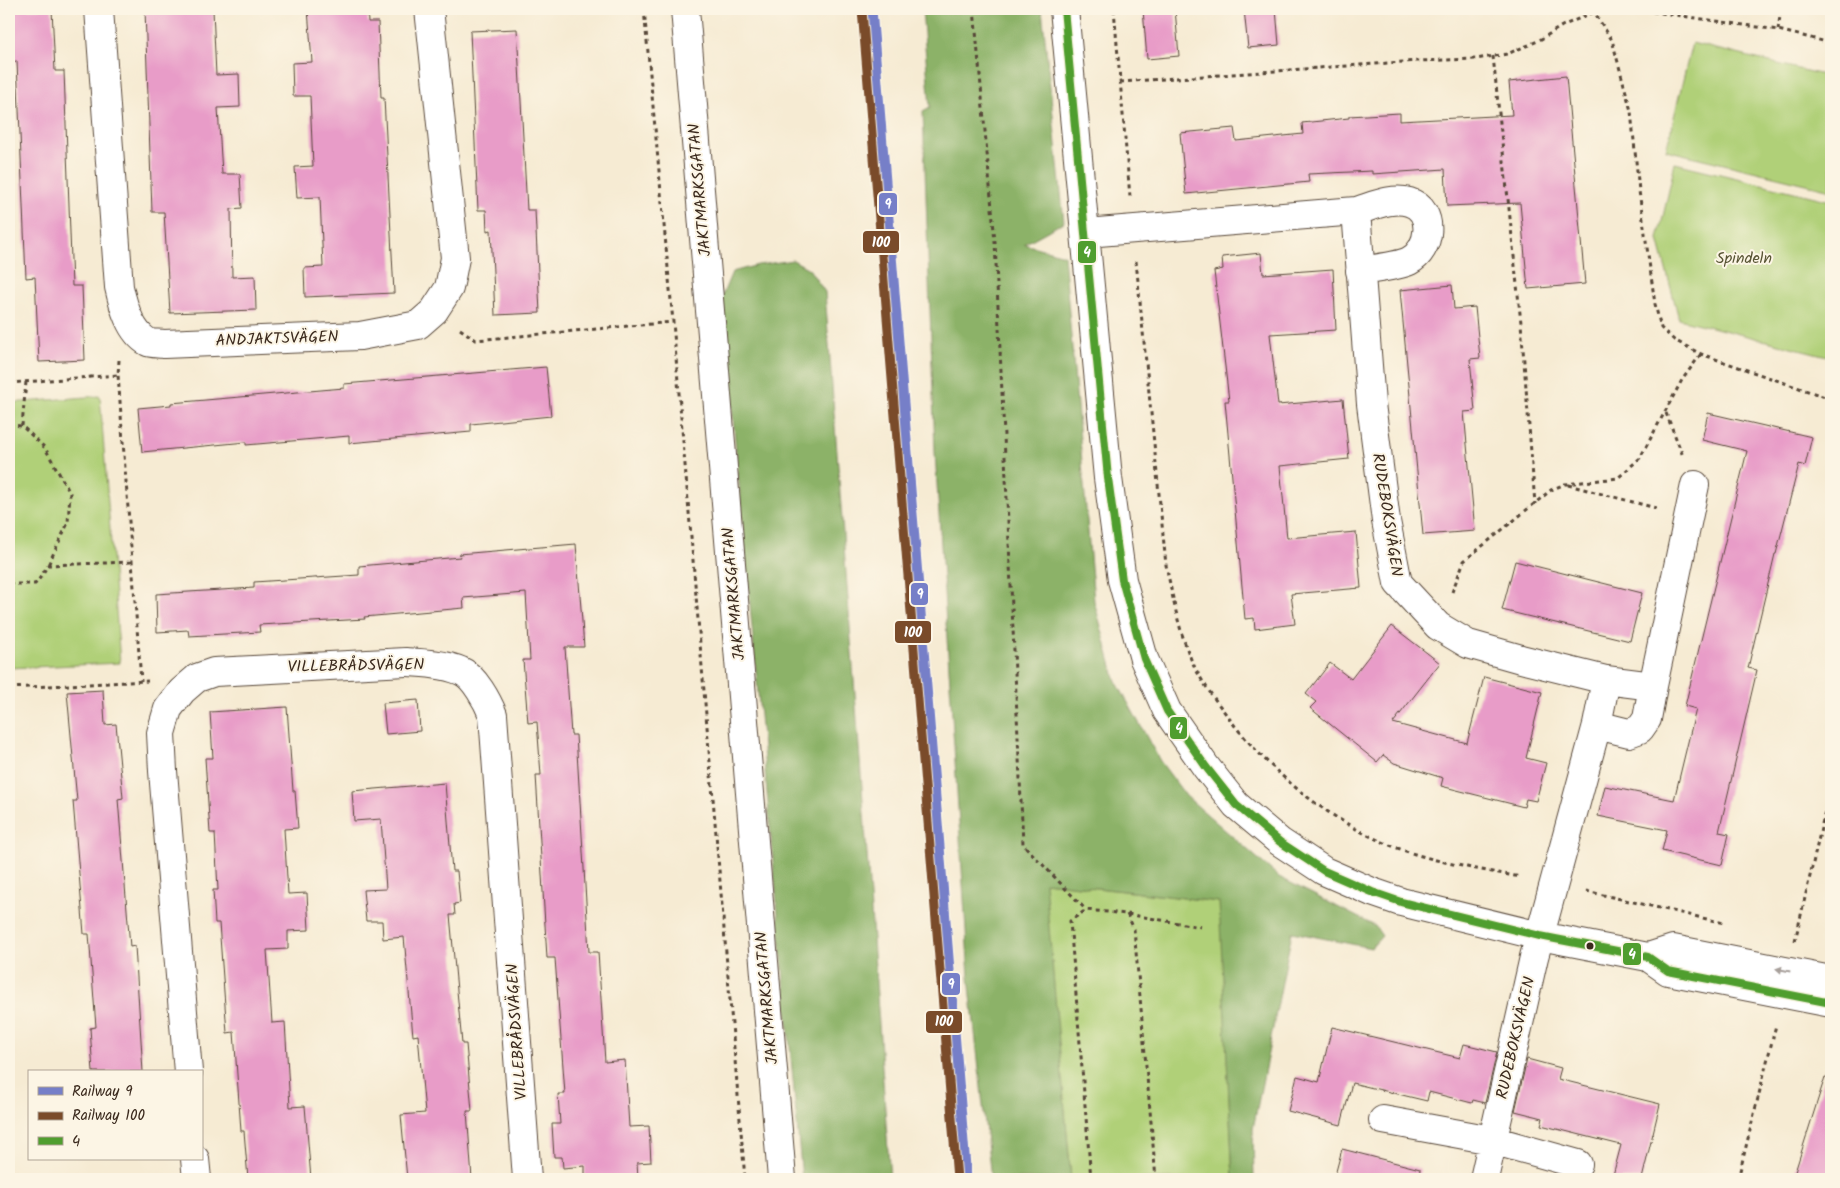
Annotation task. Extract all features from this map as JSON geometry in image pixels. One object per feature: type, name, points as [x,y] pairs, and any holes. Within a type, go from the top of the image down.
[{"type":"street","name":"ANDJAKTSVÄGEN","points":[[99,9],[120,287],[125,312],[138,332],[149,342],[164,344],[360,336],[418,325],[434,311],[449,288],[455,258],[429,9]]},
{"type":"street","name":"JAKTMARKSGATAN","points":[[685,9],[782,1179]]},
{"type":"street","points":[[1064,9],[1108,478],[1122,580],[1144,660],[1167,711],[1236,806],[1280,842],[1324,871],[1372,892],[1401,902],[1540,936],[1648,957],[1668,970],[1831,1003]]},
{"type":"street","points":[[1086,234],[1356,211],[1393,200],[1410,202],[1422,210],[1428,221],[1428,234],[1417,255],[1408,262],[1360,271]]},
{"type":"street","name":"RUDEBOKSVÄGEN","points":[[1356,211],[1372,414],[1386,521],[1398,583],[1438,626],[1468,644],[1606,680],[1654,686]]},
{"type":"street","points":[[1597,725],[1629,733],[1640,729],[1647,719],[1695,485]]},
{"type":"street","name":"VILLEBRÅDSVÄGEN","points":[[188,1070],[164,790],[161,733],[168,708],[182,691],[197,678],[214,672],[406,662],[435,665],[462,671],[484,694],[493,715],[527,1179]]},
{"type":"street","name":"RUDEBOKSVÄGEN","points":[[1484,1179],[1540,936],[1597,725],[1606,680]]},
{"type":"street","points":[[1648,957],[1673,949],[1831,980]]},
{"type":"street","points":[[1382,1120],[1492,1140],[1578,1164]]},
{"type":"street","points":[[195,1160],[197,1179]]},
{"type":"path","points":[[644,9],[673,322],[746,1179]]},
{"type":"path","points":[[974,9],[995,242],[1023,844],[1086,910]]},
{"type":"path","points":[[1114,9],[1132,230],[1166,565],[1175,608],[1187,650],[1202,680],[1217,703],[1245,738],[1308,798],[1373,838],[1416,855],[1460,866],[1554,882],[1730,924]]},
{"type":"path","points":[[1778,30],[1781,9]]},
{"type":"path","points":[[1120,82],[1476,59],[1507,54],[1538,41],[1593,10],[1641,10],[1778,30],[1831,43]]},
{"type":"path","points":[[1593,10],[1612,40],[1631,111],[1639,191],[1655,304],[1661,328],[1674,340],[1701,354],[1831,399]]},
{"type":"path","points":[[1493,56],[1521,323],[1535,504]]},
{"type":"path","points":[[434,311],[476,340],[673,322]]},
{"type":"path","points":[[125,312],[118,375],[141,681]]},
{"type":"path","points":[[1438,626],[1464,561],[1552,490],[1565,484],[1618,478],[1640,458],[1666,413],[1682,380],[1701,354]]},
{"type":"path","points":[[9,383],[118,375]]},
{"type":"path","points":[[22,426],[26,382]]},
{"type":"path","points":[[1666,413],[1695,485]]},
{"type":"path","points":[[9,425],[22,426],[45,448],[70,493],[68,523],[48,564],[35,584],[9,584]]},
{"type":"path","points":[[1565,484],[1688,517]]},
{"type":"path","points":[[48,564],[132,562]]},
{"type":"path","points":[[9,688],[197,678]]},
{"type":"path","points":[[1786,937],[1796,939],[1829,806],[1831,786]]},
{"type":"path","points":[[1091,1179],[1070,921],[1086,910],[1127,914],[1201,927]]},
{"type":"path","points":[[1127,914],[1134,930],[1156,1179]]},
{"type":"path","points":[[1738,1179],[1784,994]]},
{"type":"green space","points":[[922,9],[1042,9],[1064,222],[1024,244],[1064,255],[1094,601],[1116,681],[1160,761],[1186,796],[1279,877],[1375,926],[1382,936],[1371,948],[1292,932],[1253,1129],[1254,1179],[1233,1179],[1219,902],[1045,882],[1071,1179],[991,1179],[969,977],[935,453],[923,111],[930,107]]},
{"type":"green space","points":[[1692,43],[1831,77],[1831,190],[1666,150]]},
{"type":"green space","name":"Spindeln","points":[[1675,163],[1831,201],[1831,357],[1679,319],[1658,239]]},
{"type":"green space","points":[[793,260],[809,269],[825,292],[890,1179],[802,1179],[722,296],[732,272],[758,265]]},
{"type":"green space","points":[[100,396],[120,663],[9,668],[9,403]]},
{"type":"green space","points":[[1044,882],[1220,902],[1233,1179],[1071,1179]]},
{"type":"building","points":[[9,9],[52,9],[55,71],[64,71],[72,286],[82,286],[85,360],[39,362],[35,277],[26,278],[17,61],[9,62]]},
{"type":"building","points":[[145,9],[213,10],[216,75],[239,74],[240,107],[218,108],[222,174],[240,174],[242,208],[231,209],[232,277],[255,276],[256,310],[170,313],[164,212],[152,212]]},
{"type":"building","points":[[308,9],[367,9],[368,22],[378,22],[381,98],[384,98],[394,293],[305,297],[304,268],[323,267],[320,197],[297,198],[295,167],[313,166],[310,96],[293,96],[292,63],[312,62]]},
{"type":"building","points":[[1143,9],[1175,9],[1179,56],[1147,59]]},
{"type":"building","points":[[1244,9],[1276,9],[1279,45],[1248,48]]},
{"type":"building","points":[[517,29],[527,210],[535,210],[540,313],[495,315],[491,230],[487,231],[486,210],[478,210],[470,31]]},
{"type":"building","points":[[1566,76],[1585,284],[1528,289],[1520,203],[1447,206],[1445,169],[1372,174],[1372,171],[1308,174],[1309,182],[1186,194],[1180,133],[1234,128],[1236,141],[1303,134],[1302,123],[1349,118],[1349,116],[1400,113],[1400,121],[1512,115],[1509,82]]},
{"type":"building","points":[[1261,253],[1263,274],[1333,269],[1336,330],[1270,334],[1278,405],[1343,399],[1349,459],[1280,466],[1287,538],[1356,532],[1361,588],[1291,594],[1295,624],[1255,629],[1254,618],[1245,619],[1225,401],[1229,401],[1214,271],[1223,269],[1222,257]]},
{"type":"building","points":[[1452,285],[1454,309],[1475,307],[1480,358],[1470,359],[1475,411],[1464,412],[1475,531],[1423,535],[1400,290]]},
{"type":"building","points":[[546,367],[551,416],[471,424],[471,432],[349,443],[349,436],[246,445],[246,442],[142,452],[138,408],[171,405],[171,403],[344,388],[344,384]]},
{"type":"building","points":[[1708,413],[1812,437],[1805,466],[1799,464],[1748,668],[1757,670],[1719,832],[1729,834],[1722,865],[1662,851],[1667,830],[1598,816],[1605,786],[1674,800],[1696,709],[1685,706],[1747,451],[1702,440]]},
{"type":"building","points":[[576,544],[584,647],[565,647],[571,735],[576,735],[589,952],[598,952],[605,1062],[625,1060],[629,1127],[649,1126],[651,1162],[637,1163],[638,1179],[585,1179],[585,1166],[563,1168],[562,1157],[554,1157],[552,1124],[560,1124],[558,1094],[565,1094],[555,958],[547,958],[536,775],[541,775],[537,722],[528,723],[523,660],[530,660],[526,593],[463,598],[464,608],[364,617],[365,619],[259,625],[260,632],[189,636],[188,630],[157,632],[156,594],[254,588],[254,582],[359,575],[359,566],[460,557],[459,554]]},
{"type":"building","points":[[1515,561],[1642,593],[1630,641],[1502,610]]},
{"type":"building","points":[[1392,626],[1440,663],[1393,723],[1467,743],[1484,677],[1542,692],[1526,758],[1546,763],[1536,801],[1526,799],[1524,807],[1441,786],[1443,778],[1394,763],[1383,755],[1377,762],[1310,708],[1316,702],[1306,694],[1330,663],[1351,679]]},
{"type":"building","points":[[103,690],[105,725],[116,724],[123,798],[118,799],[130,947],[135,946],[143,1070],[93,1070],[90,1028],[96,1027],[89,934],[84,934],[73,801],[77,801],[67,692]]},
{"type":"building","points":[[418,700],[420,731],[386,734],[383,703]]},
{"type":"building","points":[[287,707],[293,791],[295,791],[298,828],[284,829],[288,894],[307,893],[309,930],[288,931],[288,949],[267,950],[272,1023],[285,1022],[290,1107],[305,1106],[311,1179],[248,1179],[244,1131],[241,1131],[234,1032],[227,1033],[219,923],[215,923],[213,890],[218,890],[215,833],[210,833],[205,758],[213,758],[210,712]]},
{"type":"building","points":[[445,783],[452,871],[457,871],[460,903],[454,904],[455,915],[450,915],[462,1044],[466,1044],[472,1111],[467,1111],[472,1179],[407,1179],[401,1115],[425,1113],[418,1035],[413,1036],[404,937],[383,939],[382,921],[366,921],[363,890],[386,889],[381,819],[354,821],[352,791]]},
{"type":"building","points":[[1332,1027],[1460,1058],[1464,1044],[1497,1052],[1485,1103],[1473,1100],[1472,1103],[1429,1092],[1427,1101],[1352,1083],[1341,1125],[1288,1111],[1297,1076],[1319,1082]]},
{"type":"building","points":[[1527,1059],[1561,1068],[1558,1079],[1660,1104],[1642,1179],[1612,1179],[1621,1145],[1541,1125],[1543,1118],[1515,1111]]},
{"type":"building","points":[[1825,1077],[1831,1078],[1831,1179],[1817,1179],[1795,1172]]},
{"type":"building","points":[[1342,1149],[1420,1169],[1419,1179],[1334,1179]]},
{"type":"rail line","name":"9","points":[[872,9],[967,1179]]},
{"type":"rail line","name":"100","points":[[862,10],[957,1179]]},
{"type":"transit line","name":"4","points":[[1064,9],[1108,478],[1122,580],[1144,659],[1167,711],[1206,767],[1236,805],[1280,842],[1324,871],[1372,892],[1401,902],[1540,936],[1648,957],[1668,971],[1831,1003]]}]
